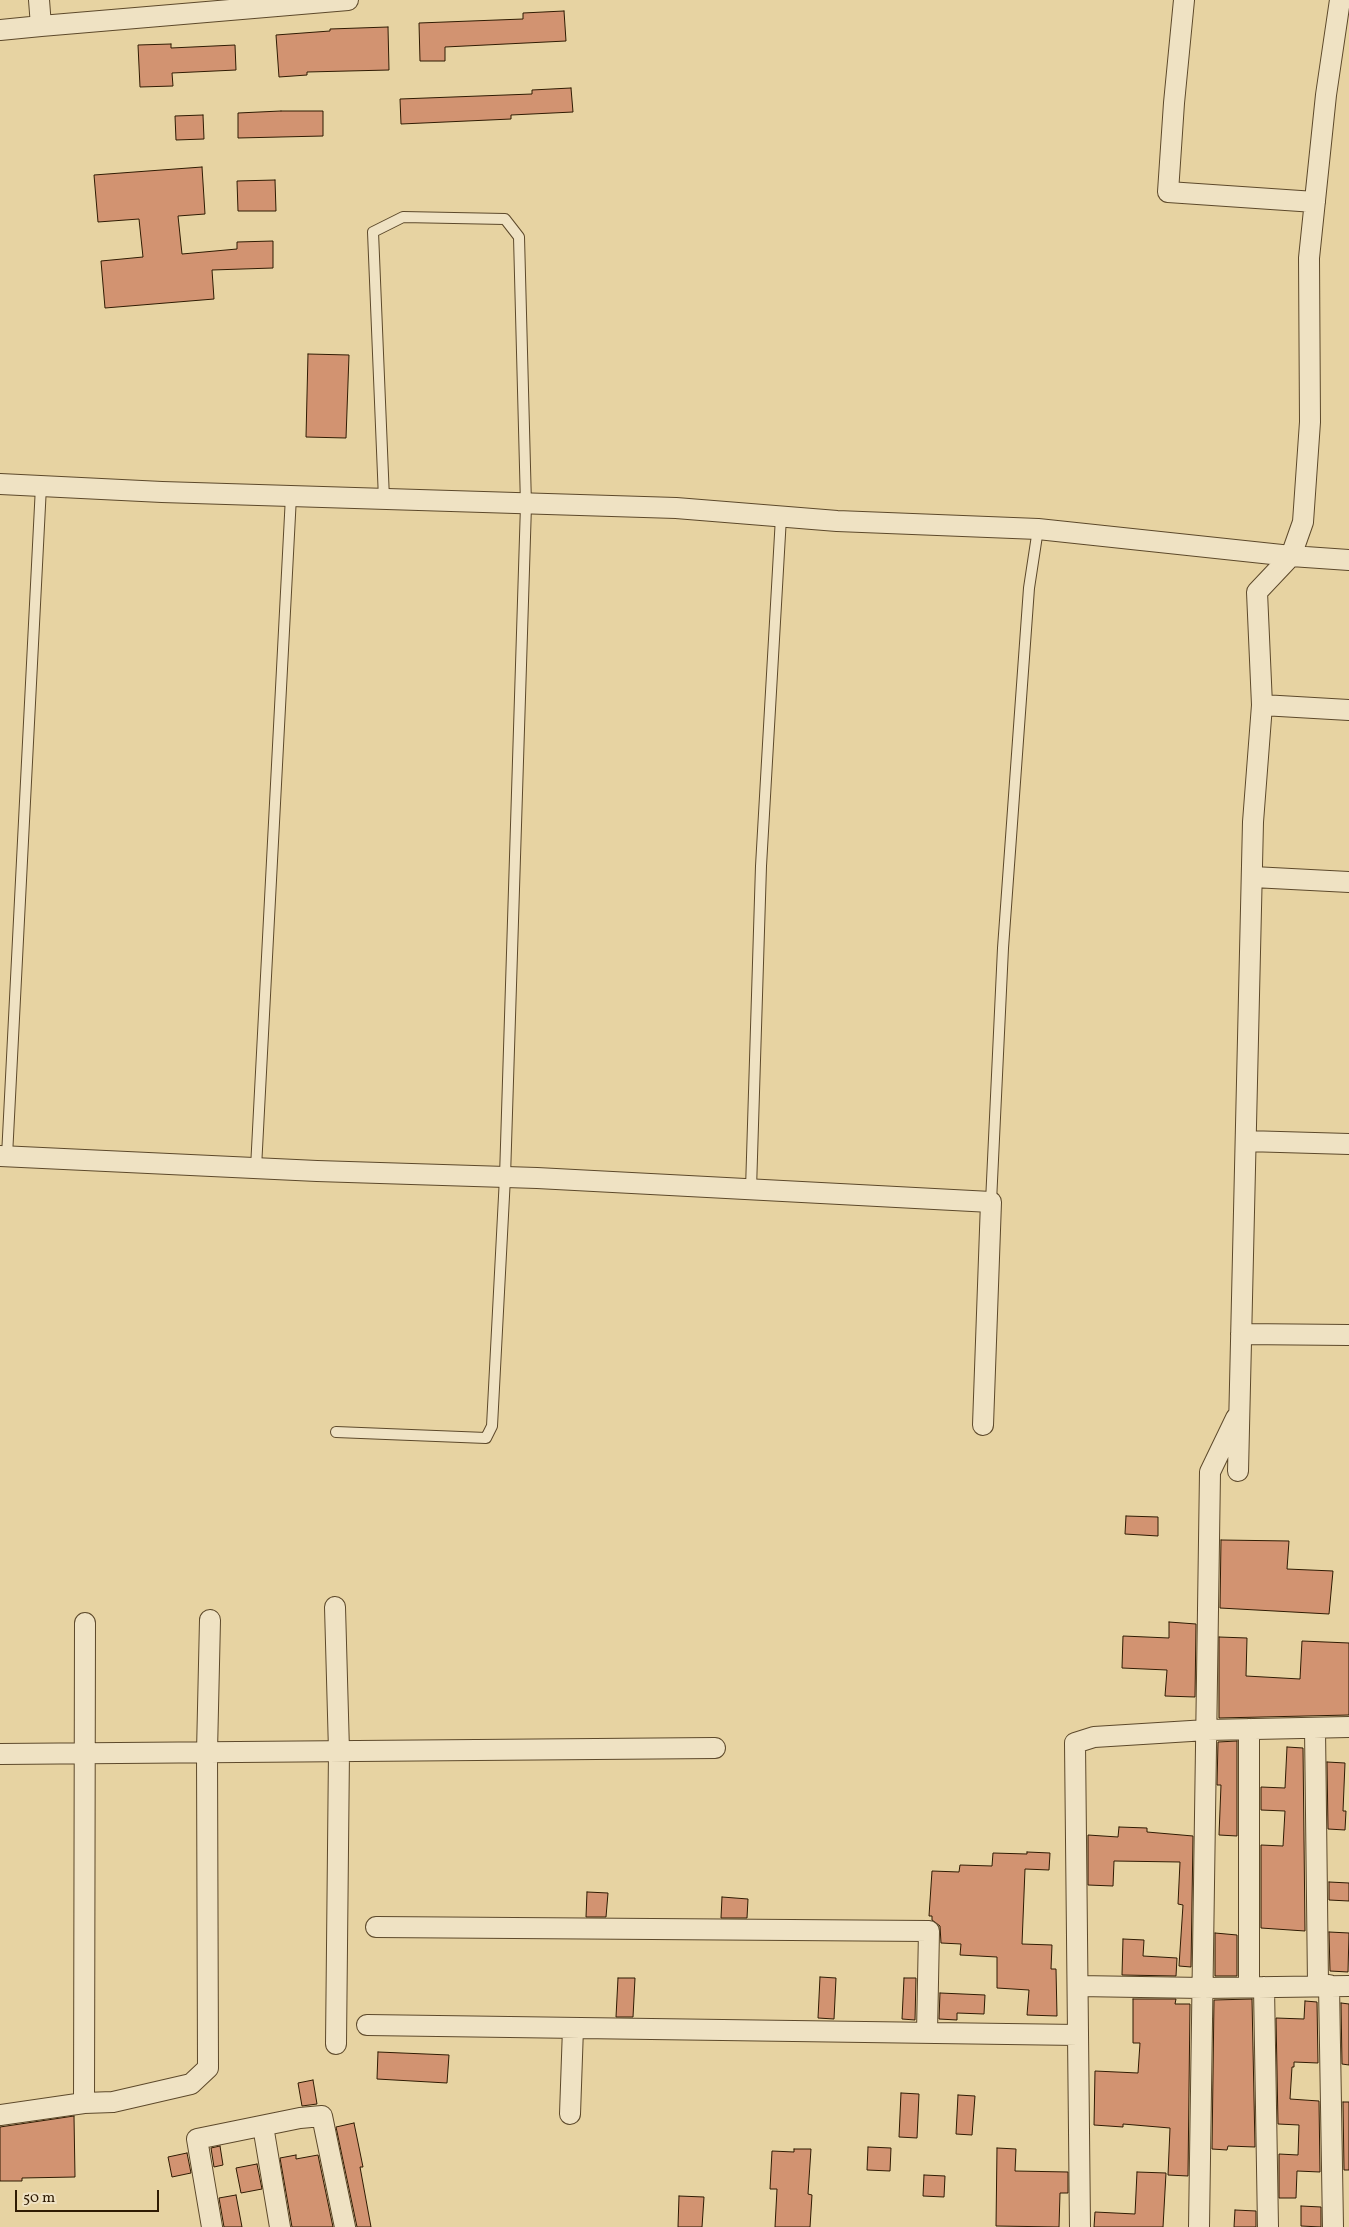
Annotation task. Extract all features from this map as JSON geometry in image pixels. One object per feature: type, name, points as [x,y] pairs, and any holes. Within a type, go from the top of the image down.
[{"type":"street","points":[[39,0],[41,26]]},
{"type":"street","points":[[0,30],[348,0]]},
{"type":"street","points":[[1184,0],[1168,192],[1315,202]]},
{"type":"street","points":[[1238,1471],[1253,822],[1262,705],[1257,592],[1291,556],[1303,522],[1310,422],[1309,258],[1326,95],[1340,0]]},
{"type":"street","points":[[0,484],[291,496],[676,508],[837,521],[1038,529],[1291,556],[1349,560]]},
{"type":"street","points":[[1262,705],[1349,710]]},
{"type":"street","points":[[1253,876],[1349,882]]},
{"type":"street","points":[[1246,1141],[1349,1144]]},
{"type":"street","points":[[3,1156],[504,1177],[991,1202],[983,1425]]},
{"type":"street","points":[[1241,1334],[1349,1335]]},
{"type":"street","points":[[1199,2227],[1210,1472],[1239,1413]]},
{"type":"street","points":[[335,1607],[339,1751],[336,2044]]},
{"type":"street","points":[[0,2115],[84,2103],[113,2102],[191,2084],[208,2068],[207,1752],[210,1620]]},
{"type":"street","points":[[84,2103],[85,1623]]},
{"type":"street","points":[[1080,2227],[1075,1743],[1094,1737],[1207,1730],[1349,1727]]},
{"type":"street","points":[[1315,1728],[1332,2227]]},
{"type":"street","points":[[1249,1729],[1256,1987],[1268,2227]]},
{"type":"street","points":[[0,1754],[86,1751],[207,1752],[715,1748]]},
{"type":"street","points":[[376,1927],[929,1931],[927,2033]]},
{"type":"street","points":[[1078,1986],[1203,1988],[1349,1986]]},
{"type":"street","points":[[367,2025],[1078,2035]]},
{"type":"street","points":[[570,2114],[573,2028]]},
{"type":"street","points":[[212,2227],[197,2139],[300,2118],[322,2116],[345,2227]]},
{"type":"street","points":[[263,2126],[280,2227]]},
{"type":"lane","points":[[336,1432],[486,1438],[492,1426],[504,1177],[526,504],[519,236],[505,219],[403,217],[373,232],[384,499]]},
{"type":"lane","points":[[3,1156],[41,486]]},
{"type":"lane","points":[[256,1168],[291,496]]},
{"type":"lane","points":[[751,1189],[761,866],[781,517]]},
{"type":"lane","points":[[991,1202],[1003,948],[1030,588],[1038,529]]},
{"type":"building","points":[[564,11],[566,41],[445,47],[445,61],[420,61],[419,23],[523,19],[523,13]]},
{"type":"building","points":[[388,27],[389,70],[307,72],[307,75],[279,77],[276,35],[330,31],[330,29]]},
{"type":"building","points":[[171,44],[171,48],[235,45],[236,70],[172,73],[173,86],[140,87],[138,45]]},
{"type":"building","points":[[571,88],[573,112],[511,115],[511,119],[401,124],[400,99],[532,94],[532,90]]},
{"type":"building","points":[[323,111],[323,136],[238,138],[238,113]]},
{"type":"building","points":[[203,115],[204,139],[176,140],[175,116]]},
{"type":"building","points":[[202,167],[205,214],[178,216],[182,254],[237,249],[237,242],[273,241],[273,268],[212,270],[214,299],[105,308],[101,261],[143,257],[139,219],[98,222],[94,175]]},
{"type":"building","points":[[275,180],[276,211],[238,211],[237,181]]},
{"type":"building","points":[[308,354],[349,355],[346,438],[306,437]]},
{"type":"building","points":[[1126,1516],[1158,1517],[1158,1536],[1125,1534]]},
{"type":"building","points":[[1221,1540],[1289,1541],[1287,1569],[1333,1571],[1329,1614],[1220,1608]]},
{"type":"building","points":[[1169,1622],[1196,1624],[1195,1697],[1165,1696],[1167,1670],[1122,1668],[1123,1636],[1169,1638]]},
{"type":"building","points":[[1219,1637],[1247,1638],[1246,1676],[1300,1679],[1302,1641],[1349,1643],[1349,1715],[1219,1718]]},
{"type":"building","points":[[1237,1741],[1237,1836],[1219,1835],[1221,1785],[1217,1785],[1218,1742]]},
{"type":"building","points":[[1287,1747],[1303,1748],[1305,1931],[1261,1928],[1261,1845],[1283,1846],[1285,1811],[1261,1810],[1261,1787],[1285,1788]]},
{"type":"building","points":[[1327,1762],[1345,1763],[1343,1811],[1346,1811],[1345,1830],[1328,1829]]},
{"type":"building","points":[[1119,1827],[1147,1828],[1147,1832],[1193,1836],[1191,1967],[1179,1966],[1183,1905],[1178,1904],[1180,1862],[1114,1861],[1113,1886],[1088,1885],[1088,1835],[1118,1837]]},
{"type":"building","points":[[1027,1852],[1050,1853],[1049,1870],[1025,1869],[1022,1944],[1052,1945],[1051,1969],[1056,1969],[1057,2016],[1027,2015],[1029,1990],[997,1988],[997,1957],[960,1955],[961,1944],[941,1943],[940,1926],[932,1920],[932,1916],[929,1916],[932,1871],[959,1872],[960,1865],[992,1866],[993,1853],[1027,1854]]},
{"type":"building","points":[[1329,1882],[1349,1883],[1349,1901],[1329,1900]]},
{"type":"building","points":[[587,1892],[608,1893],[606,1917],[586,1917]]},
{"type":"building","points":[[722,1897],[748,1899],[747,1918],[721,1918]]},
{"type":"building","points":[[1329,1932],[1349,1933],[1348,1972],[1330,1971]]},
{"type":"building","points":[[1215,1933],[1237,1935],[1237,1976],[1215,1976]]},
{"type":"building","points":[[1123,1939],[1144,1940],[1143,1956],[1177,1958],[1176,1976],[1122,1975]]},
{"type":"building","points":[[820,1977],[836,1978],[834,2019],[818,2018]]},
{"type":"building","points":[[618,1978],[635,1978],[633,2017],[616,2017]]},
{"type":"building","points":[[904,1978],[916,1978],[915,2020],[902,2019]]},
{"type":"building","points":[[940,1993],[985,1995],[984,2014],[957,2013],[957,2020],[939,2019]]},
{"type":"building","points":[[1133,1999],[1176,1999],[1175,2004],[1190,2004],[1188,2176],[1168,2175],[1170,2128],[1123,2124],[1123,2127],[1094,2125],[1095,2071],[1138,2073],[1140,2043],[1133,2043]]},
{"type":"building","points":[[1252,1999],[1255,2147],[1228,2146],[1227,2150],[1212,2149],[1214,2000]]},
{"type":"building","points":[[1305,2001],[1317,2002],[1318,2063],[1294,2062],[1290,2099],[1319,2101],[1320,2172],[1297,2171],[1296,2198],[1279,2198],[1279,2154],[1298,2155],[1299,2125],[1278,2124],[1276,2018],[1304,2019]]},
{"type":"building","points":[[1341,2003],[1349,2004],[1349,2065],[1342,2064]]},
{"type":"building","points":[[378,2052],[449,2055],[447,2083],[377,2079]]},
{"type":"building","points":[[313,2080],[317,2104],[302,2106],[298,2083]]},
{"type":"building","points":[[901,2093],[919,2094],[917,2138],[899,2137]]},
{"type":"building","points":[[958,2095],[975,2096],[972,2135],[956,2134]]},
{"type":"building","points":[[1343,2102],[1349,2102],[1349,2170],[1344,2170]]},
{"type":"building","points":[[74,2116],[75,2177],[22,2178],[22,2181],[0,2181],[0,2127]]},
{"type":"building","points":[[354,2123],[363,2167],[360,2167],[371,2227],[357,2227],[336,2127]]},
{"type":"building","points":[[220,2146],[223,2165],[214,2167],[211,2148]]},
{"type":"building","points":[[868,2147],[891,2148],[890,2171],[867,2170]]},
{"type":"building","points":[[997,2148],[1016,2149],[1015,2171],[1068,2172],[1068,2193],[1060,2193],[1059,2227],[996,2226]]},
{"type":"building","points":[[794,2149],[811,2149],[808,2194],[812,2195],[810,2227],[775,2227],[777,2189],[770,2189],[772,2151],[794,2152]]},
{"type":"building","points":[[187,2153],[191,2173],[172,2177],[168,2157]]},
{"type":"building","points":[[296,2155],[296,2159],[318,2155],[333,2227],[292,2227],[280,2158]]},
{"type":"building","points":[[257,2164],[262,2189],[241,2193],[236,2168]]},
{"type":"building","points":[[1137,2172],[1166,2173],[1163,2227],[1094,2227],[1095,2212],[1135,2214]]},
{"type":"building","points":[[924,2175],[945,2176],[944,2197],[923,2196]]},
{"type":"building","points":[[236,2195],[242,2227],[224,2227],[219,2198]]},
{"type":"building","points":[[679,2196],[704,2197],[702,2227],[678,2227]]},
{"type":"building","points":[[1301,2206],[1321,2207],[1321,2227],[1301,2226]]},
{"type":"building","points":[[1235,2210],[1256,2211],[1256,2227],[1234,2227]]}]
